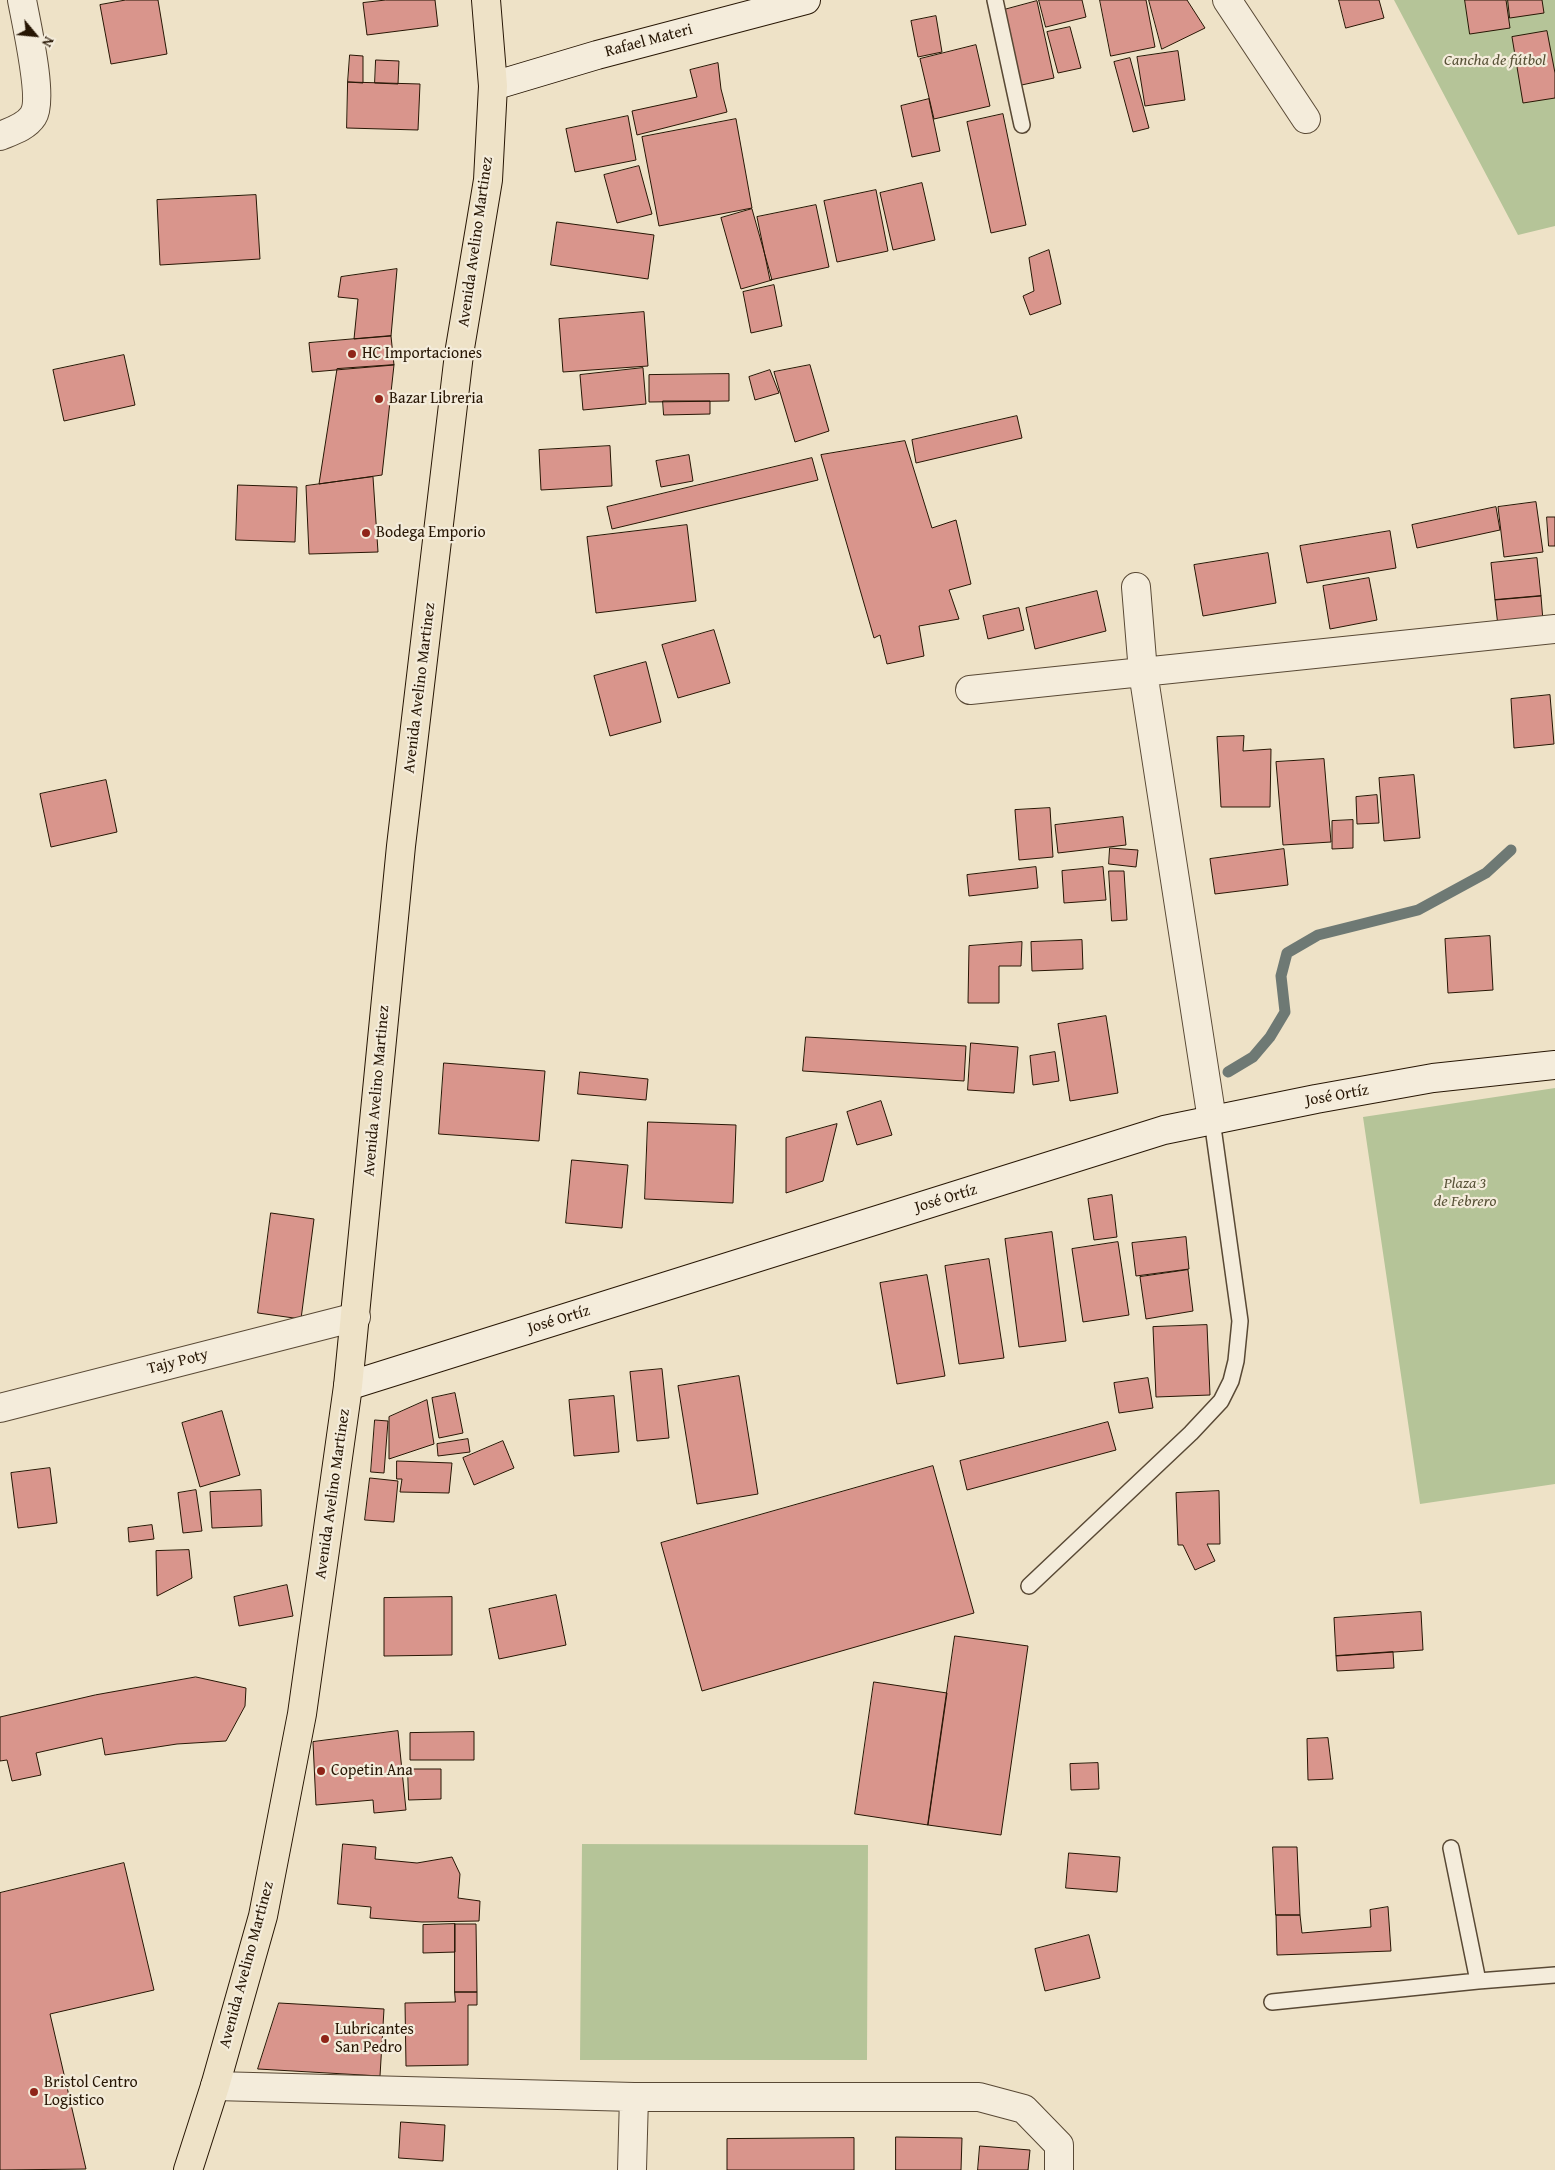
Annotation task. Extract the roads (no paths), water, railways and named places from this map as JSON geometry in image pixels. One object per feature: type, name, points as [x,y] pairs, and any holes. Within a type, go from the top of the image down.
[{"type":"main road","name":"Avenida Avelino Martinez","points":[[188,2170],[215,2086],[264,1916],[302,1714],[348,1386],[401,846],[459,354],[488,180],[493,86],[486,0]]},
{"type":"street","points":[[0,136],[21,128],[34,115],[38,96],[22,0]]},
{"type":"street","name":"Rafael Materi","points":[[493,86],[597,55],[806,0]]},
{"type":"street","points":[[1227,0],[1306,119]]},
{"type":"street","points":[[1136,586],[1143,672],[1212,1120]]},
{"type":"street","points":[[970,690],[1555,629]]},
{"type":"street","name":"José Ortíz","points":[[348,1386],[1164,1130],[1433,1078],[1555,1065]]},
{"type":"street","name":"Tajy Poty","points":[[0,1408],[356,1317]]},
{"type":"street","points":[[215,2086],[634,2097],[979,2096],[1024,2109],[1059,2145],[1059,2170]]},
{"type":"street","points":[[632,2170],[634,2097]]},
{"type":"lane","points":[[995,0],[1022,125]]},
{"type":"lane","points":[[1029,1586],[1191,1433],[1221,1401],[1232,1381],[1240,1321],[1212,1120]]},
{"type":"lane","points":[[1451,1848],[1460,1900],[1478,1981]]},
{"type":"lane","points":[[1272,2002],[1555,1975]]},
{"type":"waterway","points":[[1228,1072],[1253,1057],[1270,1037],[1285,1012],[1281,976],[1287,953],[1318,935],[1418,910],[1486,873],[1511,850]]},
{"type":"place","name":"HC Importaciones","points":[[352,354]]},
{"type":"place","name":"Bazar Libreria","points":[[379,399]]},
{"type":"place","name":"Bodega Emporio","points":[[366,533]]},
{"type":"place","name":"Copetin Ana","points":[[321,1771]]},
{"type":"place","name":"Lubricantes San Pedro","points":[[325,2039]]},
{"type":"place","name":"Bristol Centro Logistico","points":[[34,2092]]},
{"type":"park label","name":"Cancha de fútbol","points":[[1495,61]]},
{"type":"park label","name":"Plaza 3 de Febrero","points":[[1465,1193]]}]
